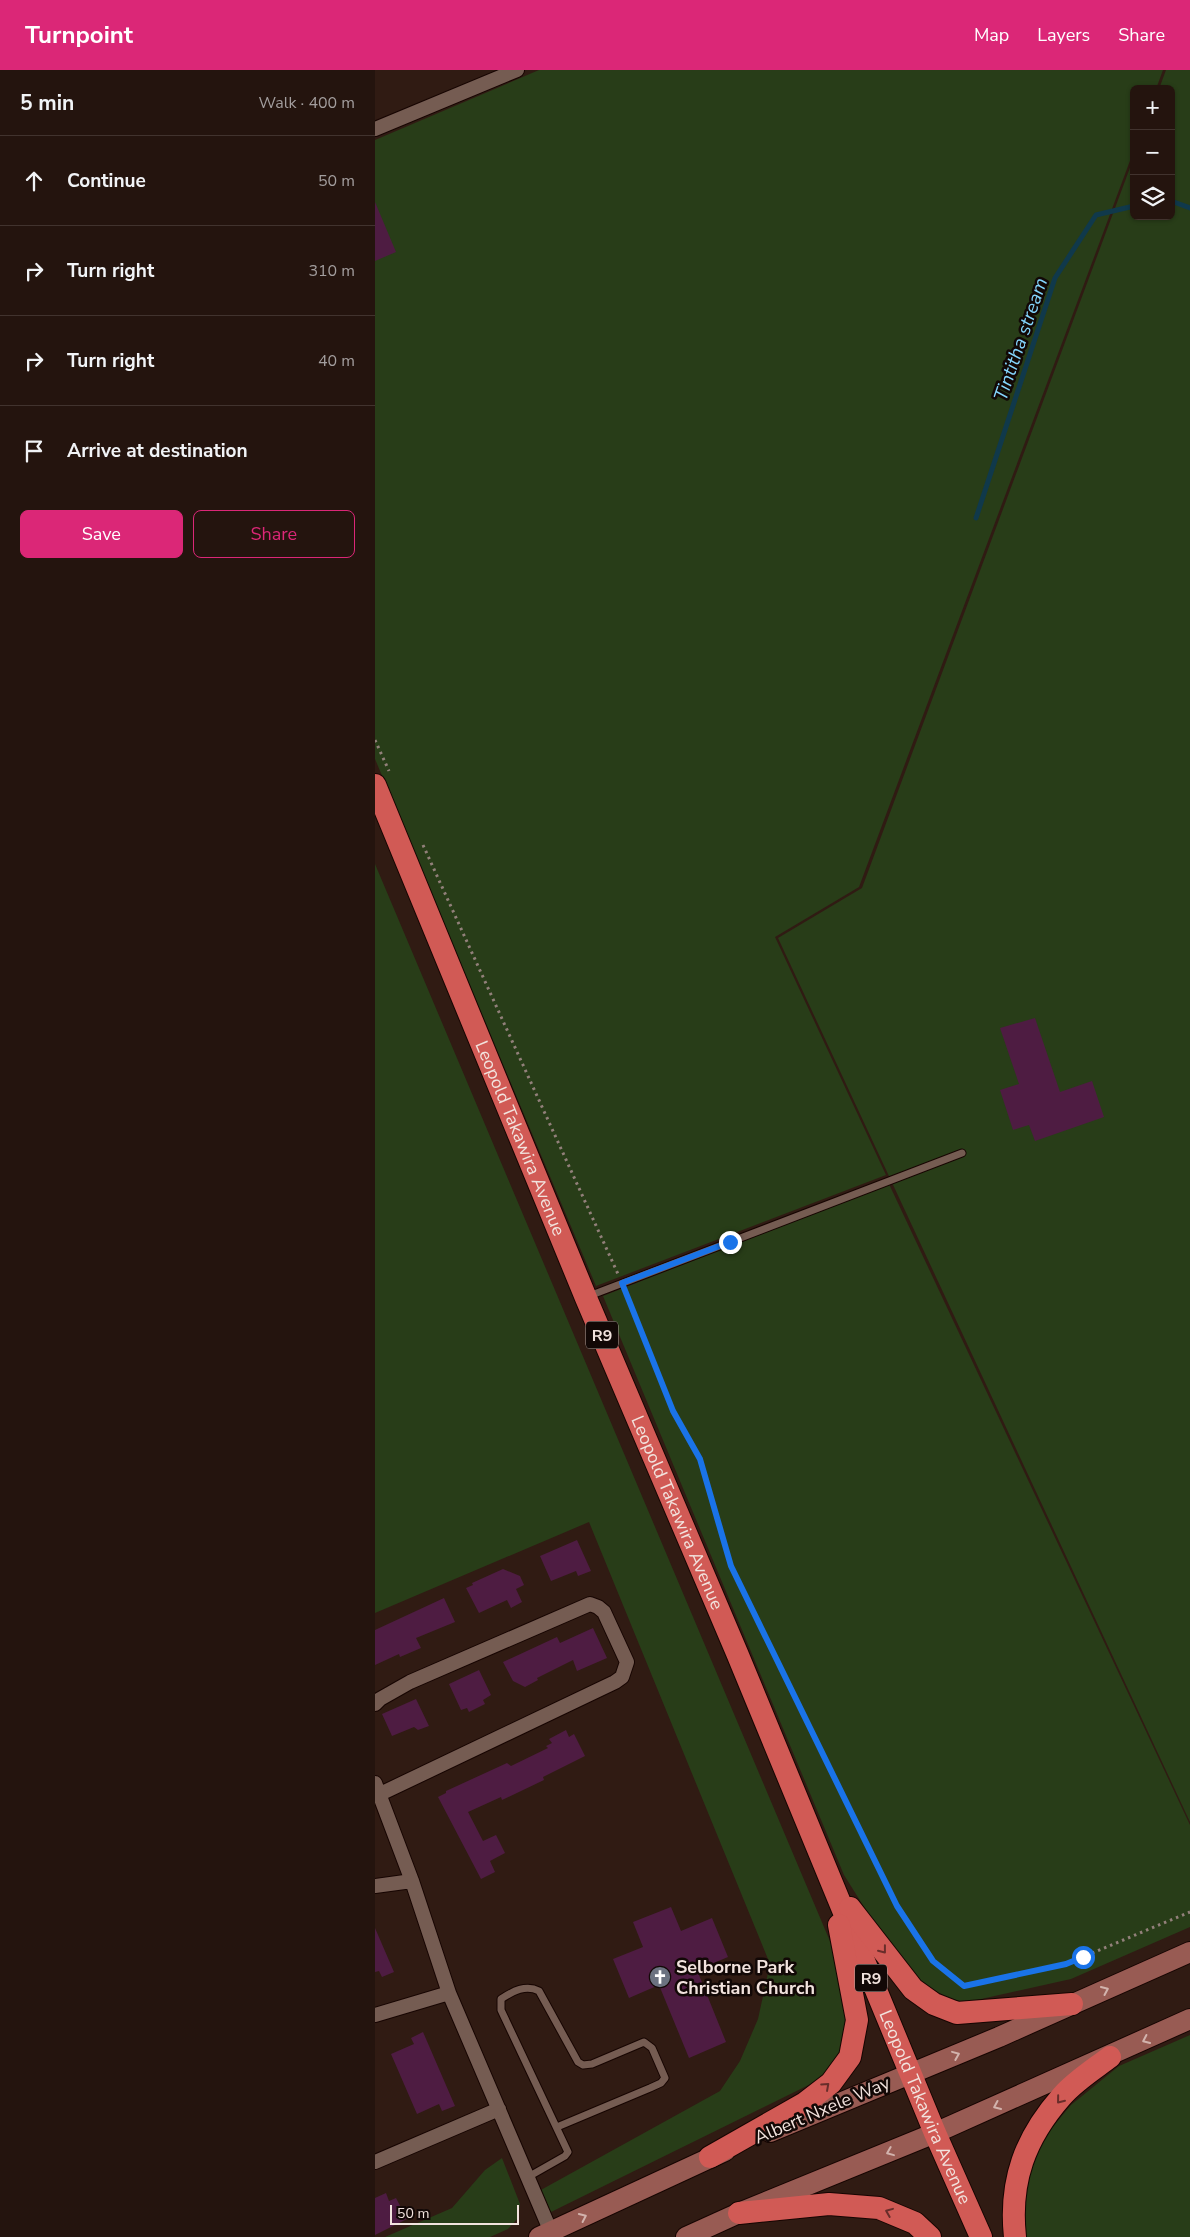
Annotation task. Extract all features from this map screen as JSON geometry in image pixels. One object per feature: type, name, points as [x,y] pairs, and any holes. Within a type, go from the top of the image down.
[{"type":"highway","name":"Leopold Takawira Avenue","points":[[383,781],[586,1298],[737,1653],[935,2134],[981,2237]]},
{"type":"highway","points":[[831,1884],[913,1989],[934,2004],[957,2013],[1073,2004]]},
{"type":"highway","points":[[710,2157],[805,2103],[831,2083],[850,2056],[857,2020],[831,1884]]},
{"type":"highway","points":[[1015,2237],[1014,2194],[1020,2163],[1037,2130],[1063,2095],[1110,2056]]},
{"type":"highway","points":[[739,2213],[829,2204],[879,2208],[915,2222],[930,2237]]},
{"type":"main road","name":"Albert Nxele Way","points":[[545,2234],[710,2157],[1073,2004],[1190,1952]]},
{"type":"main road","points":[[685,2237],[739,2213],[935,2134],[1190,2019]]},
{"type":"street","points":[[375,129],[516,70]]},
{"type":"street","points":[[375,1704],[380,1699],[410,1682],[590,1604],[604,1612],[627,1662],[621,1677],[615,1682],[377,1789],[412,1881],[449,1993],[528,2177],[545,2234]]},
{"type":"street","points":[[375,1886],[412,1881]]},
{"type":"street","points":[[375,2016],[449,1993]]},
{"type":"street","points":[[375,2162],[499,2109]]},
{"type":"lane","points":[[586,1298],[963,1153]]},
{"type":"lane","points":[[528,2177],[568,2152],[501,2010],[501,1999],[524,1988],[532,1987],[539,1991],[578,2062],[583,2065],[592,2064],[644,2042],[652,2048],[665,2078],[661,2083],[650,2088],[557,2126]]},
{"type":"path","points":[[375,740],[383,781]]},
{"type":"path","points":[[420,839],[622,1283],[673,1411],[700,1459],[731,1566],[897,1906],[933,1961],[964,1986],[1066,1964],[1190,1912]]},
{"type":"green space","points":[[539,70],[1163,70],[1157,85],[1130,85],[1130,161],[859,887],[775,937],[886,1175],[596,1286],[375,759],[375,140]]},
{"type":"green space","points":[[1166,70],[1190,70],[1190,1822],[778,938],[862,888],[1130,168],[1130,220],[1175,220],[1175,85],[1160,85]]},
{"type":"green space","points":[[375,864],[832,1946],[848,2023],[843,2052],[827,2076],[549,2213],[539,2191],[720,2091],[740,2061],[758,2019],[770,1964],[589,1522],[375,1613]]},
{"type":"green space","points":[[889,1184],[1190,1825],[1190,1927],[1071,1979],[959,2004],[920,1982],[871,1918],[844,1875],[603,1296]]},
{"type":"green space","points":[[1190,2035],[1190,2237],[1024,2237],[1021,2202],[1029,2170],[1045,2136],[1071,2105],[1119,2066]]},
{"type":"green space","points":[[502,2158],[520,2204],[518,2218],[508,2229],[490,2237],[385,2237],[452,2208],[485,2170]]},
{"type":"building","points":[[375,202],[396,252],[375,261]]},
{"type":"building","points":[[1035,1018],[1060,1092],[1092,1081],[1104,1117],[1035,1141],[1029,1125],[1013,1130],[1000,1090],[1019,1084],[1000,1028]]},
{"type":"building","points":[[577,1540],[591,1571],[578,1576],[576,1571],[551,1581],[540,1556]]},
{"type":"building","points":[[503,1569],[520,1576],[524,1585],[516,1589],[522,1602],[511,1608],[507,1600],[479,1613],[466,1588],[473,1585],[472,1583]]},
{"type":"building","points":[[444,1598],[455,1622],[416,1638],[421,1648],[400,1657],[399,1654],[375,1665],[375,1630]]},
{"type":"building","points":[[593,1628],[607,1658],[577,1671],[573,1660],[537,1678],[538,1680],[525,1687],[513,1681],[503,1662],[557,1637],[560,1643]]},
{"type":"building","points":[[479,1670],[491,1695],[483,1700],[485,1704],[469,1712],[467,1708],[461,1710],[449,1684]]},
{"type":"building","points":[[416,1699],[429,1726],[418,1730],[414,1727],[392,1736],[382,1714]]},
{"type":"building","points":[[566,1730],[569,1737],[574,1734],[585,1756],[543,1777],[544,1780],[502,1800],[501,1797],[468,1812],[483,1841],[496,1835],[505,1853],[490,1861],[495,1872],[481,1879],[438,1797],[446,1793],[446,1791],[507,1763],[511,1766],[548,1748],[546,1746],[552,1743],[549,1739]]},
{"type":"building","name":"Selborne Park Christian Church","points":[[671,1907],[681,1931],[712,1918],[728,1957],[697,1970],[726,2042],[689,2058],[659,1985],[629,1998],[613,1959],[643,1947],[633,1922]]},
{"type":"building","points":[[375,1928],[394,1972],[382,1977],[379,1971],[375,1972]]},
{"type":"building","points":[[423,2032],[455,2106],[442,2111],[439,2104],[417,2114],[391,2054],[414,2044],[411,2038]]},
{"type":"building","points":[[386,2193],[389,2201],[396,2198],[407,2219],[375,2235],[375,2198]]},
{"type":"waterway","name":"Tintitha stream","points":[[1175,202],[1190,208]]},
{"type":"waterway","name":"Tintitha stream","points":[[976,518],[1055,278],[1096,215],[1130,207]]},
{"type":"place","name":"Selborne Park Christian Church","points":[[660,1977]]},
{"type":"route","points":[[730,1242],[622,1283],[673,1411],[700,1459],[731,1566],[897,1906],[933,1961],[964,1986],[1066,1964],[1083,1957]]}]
